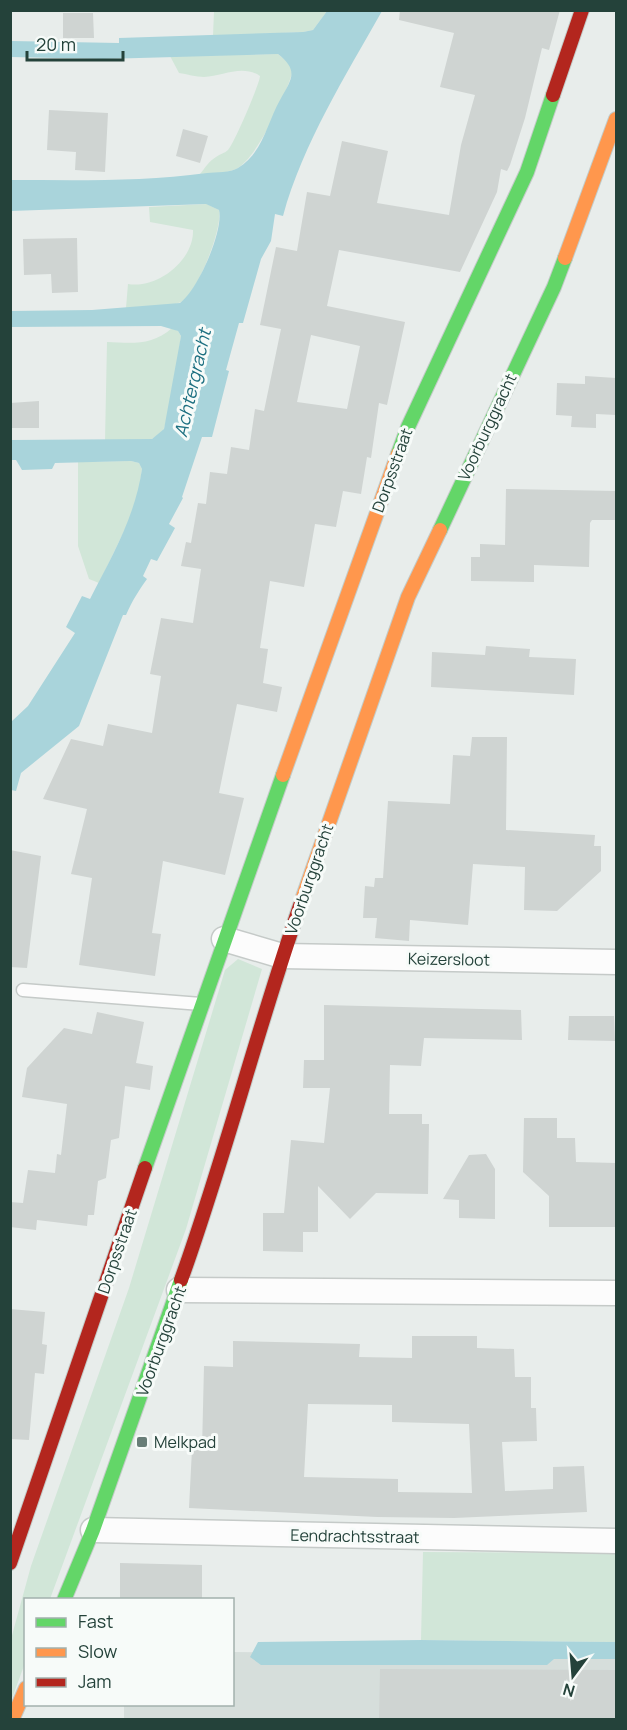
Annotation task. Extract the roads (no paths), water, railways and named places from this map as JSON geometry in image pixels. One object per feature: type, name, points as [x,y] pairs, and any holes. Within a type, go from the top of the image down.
[{"type":"street","name":"Dorpsstraat","points":[[10,1563],[224,939],[408,427],[527,172],[582,10]]},
{"type":"street","name":"Voorburggracht","points":[[64,1598],[93,1530],[179,1290],[214,1188],[282,956],[408,597],[606,174],[616,119]]},
{"type":"street","points":[[224,939],[282,956]]},
{"type":"street","name":"Keizersloot","points":[[282,956],[616,962]]},
{"type":"street","points":[[179,1290],[616,1293]]},
{"type":"street","name":"Eendrachtsstraat","points":[[93,1530],[616,1541]]},
{"type":"street","points":[[12,1719],[24,1692]]},
{"type":"lane","points":[[22,990],[202,1004]]},
{"type":"water","name":"Achtergracht","points":[[327,11],[382,11],[314,136],[283,216],[275,214],[271,241],[261,259],[243,323],[239,323],[226,370],[229,371],[212,437],[202,437],[183,498],[169,524],[175,528],[157,561],[151,559],[143,576],[147,579],[126,615],[123,615],[79,726],[21,773],[16,791],[11,790],[11,722],[28,706],[75,633],[66,627],[82,596],[90,599],[114,552],[134,504],[142,469],[139,463],[131,461],[55,463],[52,469],[22,470],[16,460],[11,460],[11,440],[152,439],[164,429],[181,336],[178,331],[161,326],[11,327],[11,311],[92,310],[180,303],[194,286],[208,260],[217,232],[219,210],[206,204],[11,211],[11,180],[134,179],[235,170],[246,162],[259,146],[288,86],[291,70],[278,54],[103,59],[11,57],[11,41],[119,43],[119,38],[303,32],[313,30]]},
{"type":"water","points":[[421,1640],[616,1642],[616,1659],[554,1659],[547,1665],[261,1665],[250,1657],[258,1642]]},
{"type":"place","name":"Melkpad","points":[[142,1442]]}]
